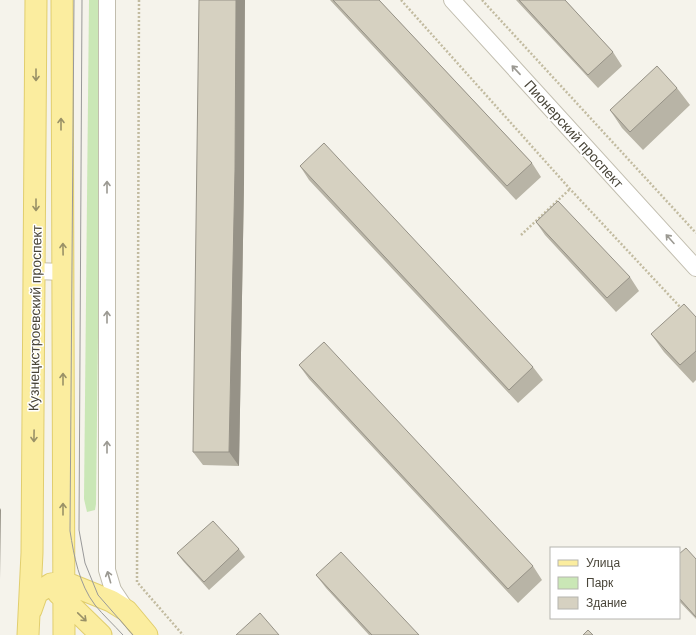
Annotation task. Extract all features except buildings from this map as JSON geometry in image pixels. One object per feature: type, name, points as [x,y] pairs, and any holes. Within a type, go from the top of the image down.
[{"type":"main road","name":"Кузнецкстроевский проспект","points":[[29,626],[32,553],[36,0]]},
{"type":"main road","name":"Кузнецкстроевский проспект","points":[[62,0],[64,272],[63,548],[59,588],[64,635]]},
{"type":"main road","points":[[63,548],[75,569],[93,593]]},
{"type":"main road","points":[[32,553],[59,588],[101,635]]},
{"type":"main road","points":[[29,626],[37,593],[59,588],[93,593],[111,601],[127,611],[148,635]]},
{"type":"street","points":[[107,0],[107,570],[113,590],[127,611]]},
{"type":"street","name":"Пионерский проспект","points":[[452,0],[696,268]]},
{"type":"street","points":[[35,270],[64,272]]},
{"type":"path","points":[[139,0],[137,582],[183,635]]},
{"type":"path","points":[[400,0],[570,189],[682,309]]},
{"type":"path","points":[[482,0],[696,233]]},
{"type":"path","points":[[521,235],[570,189]]},
{"type":"green space","points":[[89,0],[102,0],[96,504],[95,510],[87,512],[84,499]]},
{"type":"tram line","points":[[74,0],[70,531],[75,560],[89,597],[123,635]]},
{"type":"tram line","points":[[82,0],[79,530],[85,563],[98,595],[133,635]]}]
